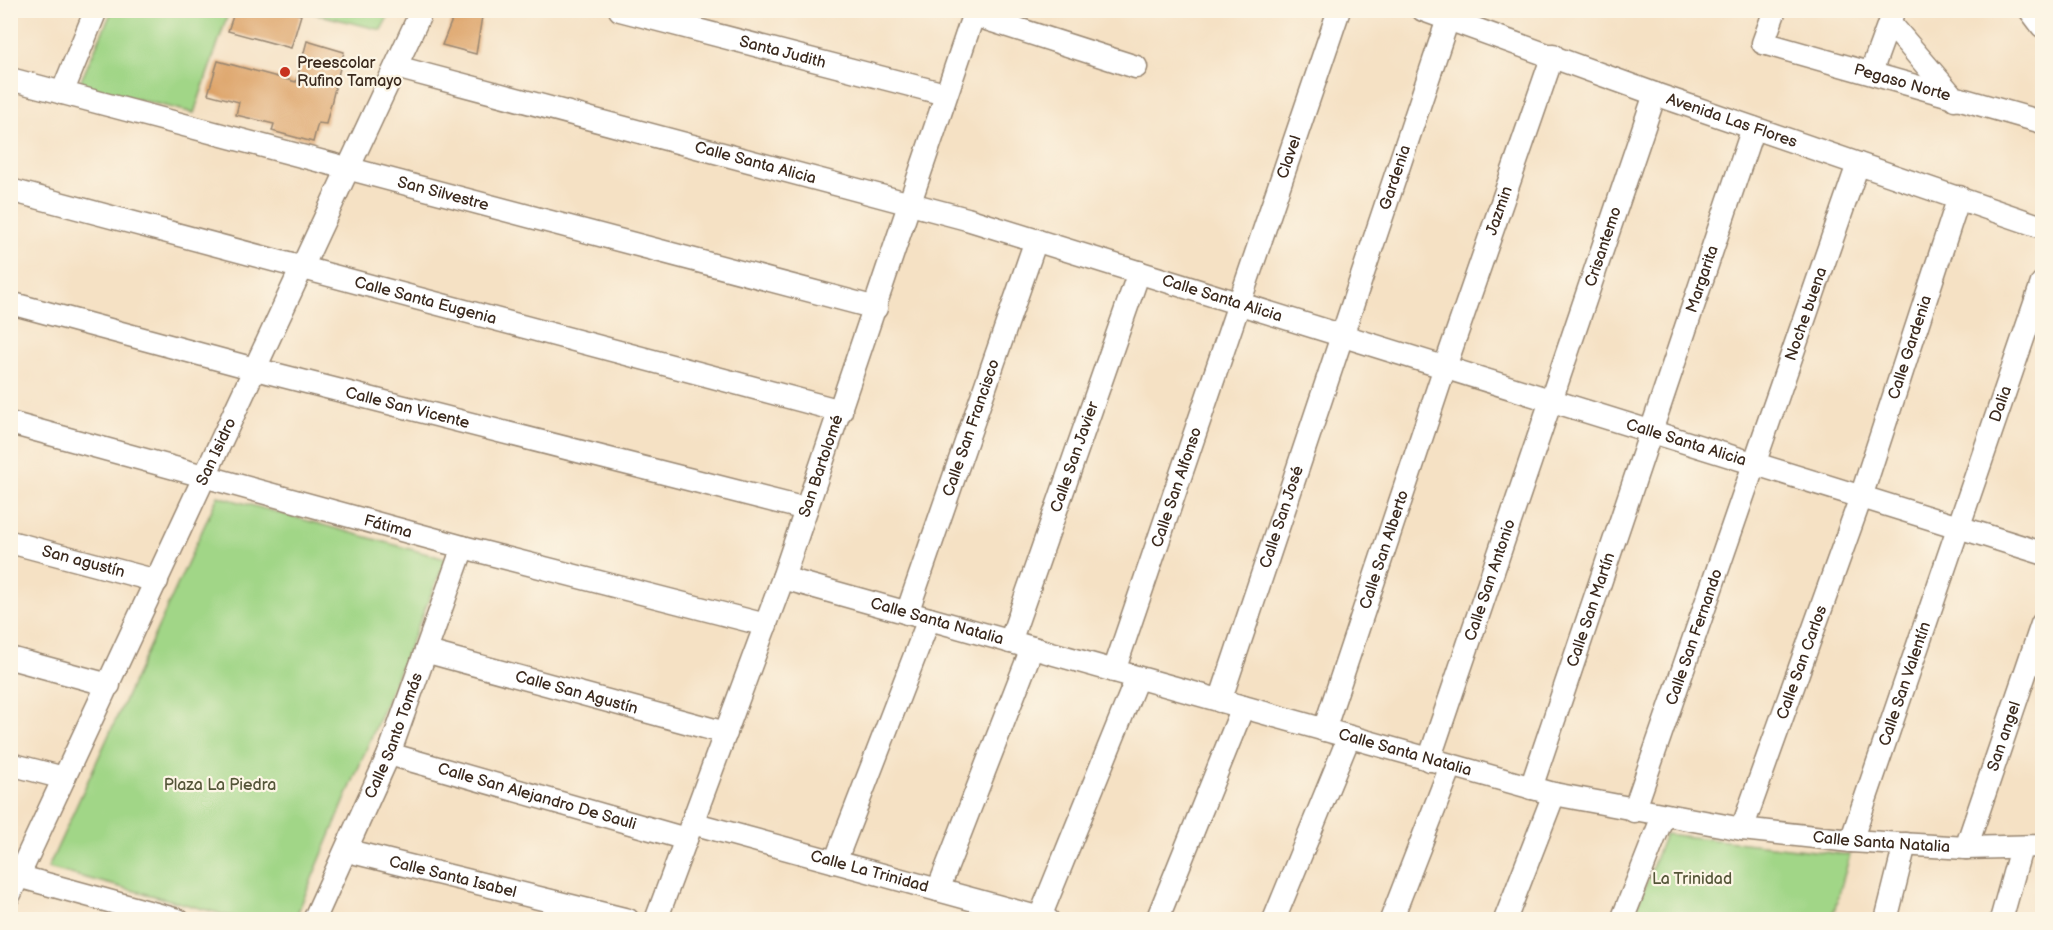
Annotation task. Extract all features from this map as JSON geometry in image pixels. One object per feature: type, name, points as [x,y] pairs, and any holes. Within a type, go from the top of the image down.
[{"type":"street","points":[[62,93],[96,10]]},
{"type":"street","name":"San Isidro","points":[[14,882],[207,477],[423,10]]},
{"type":"street","name":"Santa Judith","points":[[620,10],[945,94]]},
{"type":"street","name":"Clavel","points":[[1239,303],[1339,10]]},
{"type":"street","name":"Avenida Las Flores","points":[[1423,10],[1655,94],[2043,227]]},
{"type":"street","name":"Pegaso Norte","points":[[1775,10],[1763,43],[2043,122]]},
{"type":"street","points":[[2030,10],[2043,26]]},
{"type":"street","points":[[974,13],[1136,68]]},
{"type":"street","name":"San Bartolomé","points":[[656,920],[783,578],[876,308],[908,202],[974,13]]},
{"type":"street","points":[[1870,72],[1892,17]]},
{"type":"street","points":[[1892,17],[1956,99]]},
{"type":"street","name":"Gardenia","points":[[1343,336],[1448,19]]},
{"type":"street","name":"Jazmin","points":[[1445,367],[1553,56]]},
{"type":"street","name":"Calle Santa Alicia","points":[[396,67],[908,202],[2043,553]]},
{"type":"street","name":"San Silvestre","points":[[10,80],[876,308]]},
{"type":"street","name":"Crisantemo","points":[[1550,400],[1655,94]]},
{"type":"street","name":"Margarita","points":[[1652,432],[1753,128]]},
{"type":"street","name":"Noche buena","points":[[1754,463],[1858,164]]},
{"type":"street","name":"Calle Santa Eugenia","points":[[10,190],[841,411]]},
{"type":"street","name":"Calle Gardenia","points":[[1861,496],[1959,197]]},
{"type":"street","name":"Calle San Francisco","points":[[907,613],[1036,240]]},
{"type":"street","name":"Calle San Javier","points":[[1010,642],[1139,272]]},
{"type":"street","name":"Dalia","points":[[1959,527],[2043,283]]},
{"type":"street","name":"Calle San Vicente","points":[[10,303],[255,369],[807,509]]},
{"type":"street","name":"Calle San Alfonso","points":[[1114,671],[1239,303]]},
{"type":"street","name":"Calle San José","points":[[1220,701],[1343,336]]},
{"type":"street","name":"Calle San Alberto","points":[[1324,730],[1445,367]]},
{"type":"street","name":"Calle San Antonio","points":[[1429,760],[1550,400]]},
{"type":"street","name":"Fátima","points":[[10,423],[463,547],[766,626]]},
{"type":"street","name":"Calle San Martín","points":[[1531,788],[1652,432]]},
{"type":"street","name":"Calle San Fernando","points":[[1634,811],[1754,463]]},
{"type":"street","name":"Calle San Carlos","points":[[1742,829],[1861,496]]},
{"type":"street","name":"Calle San Valentín","points":[[1851,841],[1959,527]]},
{"type":"street","name":"San agustín","points":[[10,542],[157,581]]},
{"type":"street","name":"Calle Santo Tomás","points":[[315,920],[348,851],[389,754],[428,652],[463,547]]},
{"type":"street","name":"Calle Santa Natalia","points":[[783,578],[1554,794],[1634,811],[1742,829],[1851,841],[1966,848],[2032,847]]},
{"type":"street","points":[[835,862],[929,619]]},
{"type":"street","name":"San angel","points":[[1966,848],[2043,624]]},
{"type":"street","points":[[938,890],[1032,648]]},
{"type":"street","name":"Calle San Agustín","points":[[428,652],[726,733]]},
{"type":"street","points":[[10,658],[109,685]]},
{"type":"street","points":[[1044,918],[1137,678]]},
{"type":"street","points":[[1157,920],[1243,707]]},
{"type":"street","points":[[1274,920],[1349,737]]},
{"type":"street","name":"Calle San Alejandro De Sauli","points":[[389,754],[689,831]]},
{"type":"street","points":[[10,764],[64,778]]},
{"type":"street","points":[[1391,920],[1451,766]]},
{"type":"street","points":[[1505,920],[1554,794]]},
{"type":"street","points":[[1622,920],[1663,816]]},
{"type":"street","name":"Calle La Trinidad","points":[[689,831],[835,862],[1044,918]]},
{"type":"street","points":[[1886,920],[1905,844]]},
{"type":"street","points":[[2001,920],[2032,847]]},
{"type":"street","name":"Calle Santa Isabel","points":[[348,851],[628,920]]},
{"type":"street","points":[[14,882],[178,920]]},
{"type":"green space","points":[[112,11],[229,11],[194,113],[79,85]]},
{"type":"green space","points":[[304,11],[391,11],[381,30]]},
{"type":"green space","name":"Plaza La Piedra","points":[[218,496],[446,559],[295,919],[241,919],[48,868]]},
{"type":"green space","name":"La Trinidad","points":[[1665,834],[1850,855],[1832,919],[1632,920]]},
{"type":"building","points":[[235,10],[284,10],[301,15],[291,48],[228,31]]},
{"type":"building","points":[[456,10],[483,10],[476,54],[442,45]]},
{"type":"building","points":[[307,41],[344,52],[326,124],[318,123],[313,142],[272,131],[274,124],[236,115],[239,102],[208,94],[218,61],[296,82]]},
{"type":"place","name":"Preescolar Rufino Tamayo","points":[[285,72]]}]
